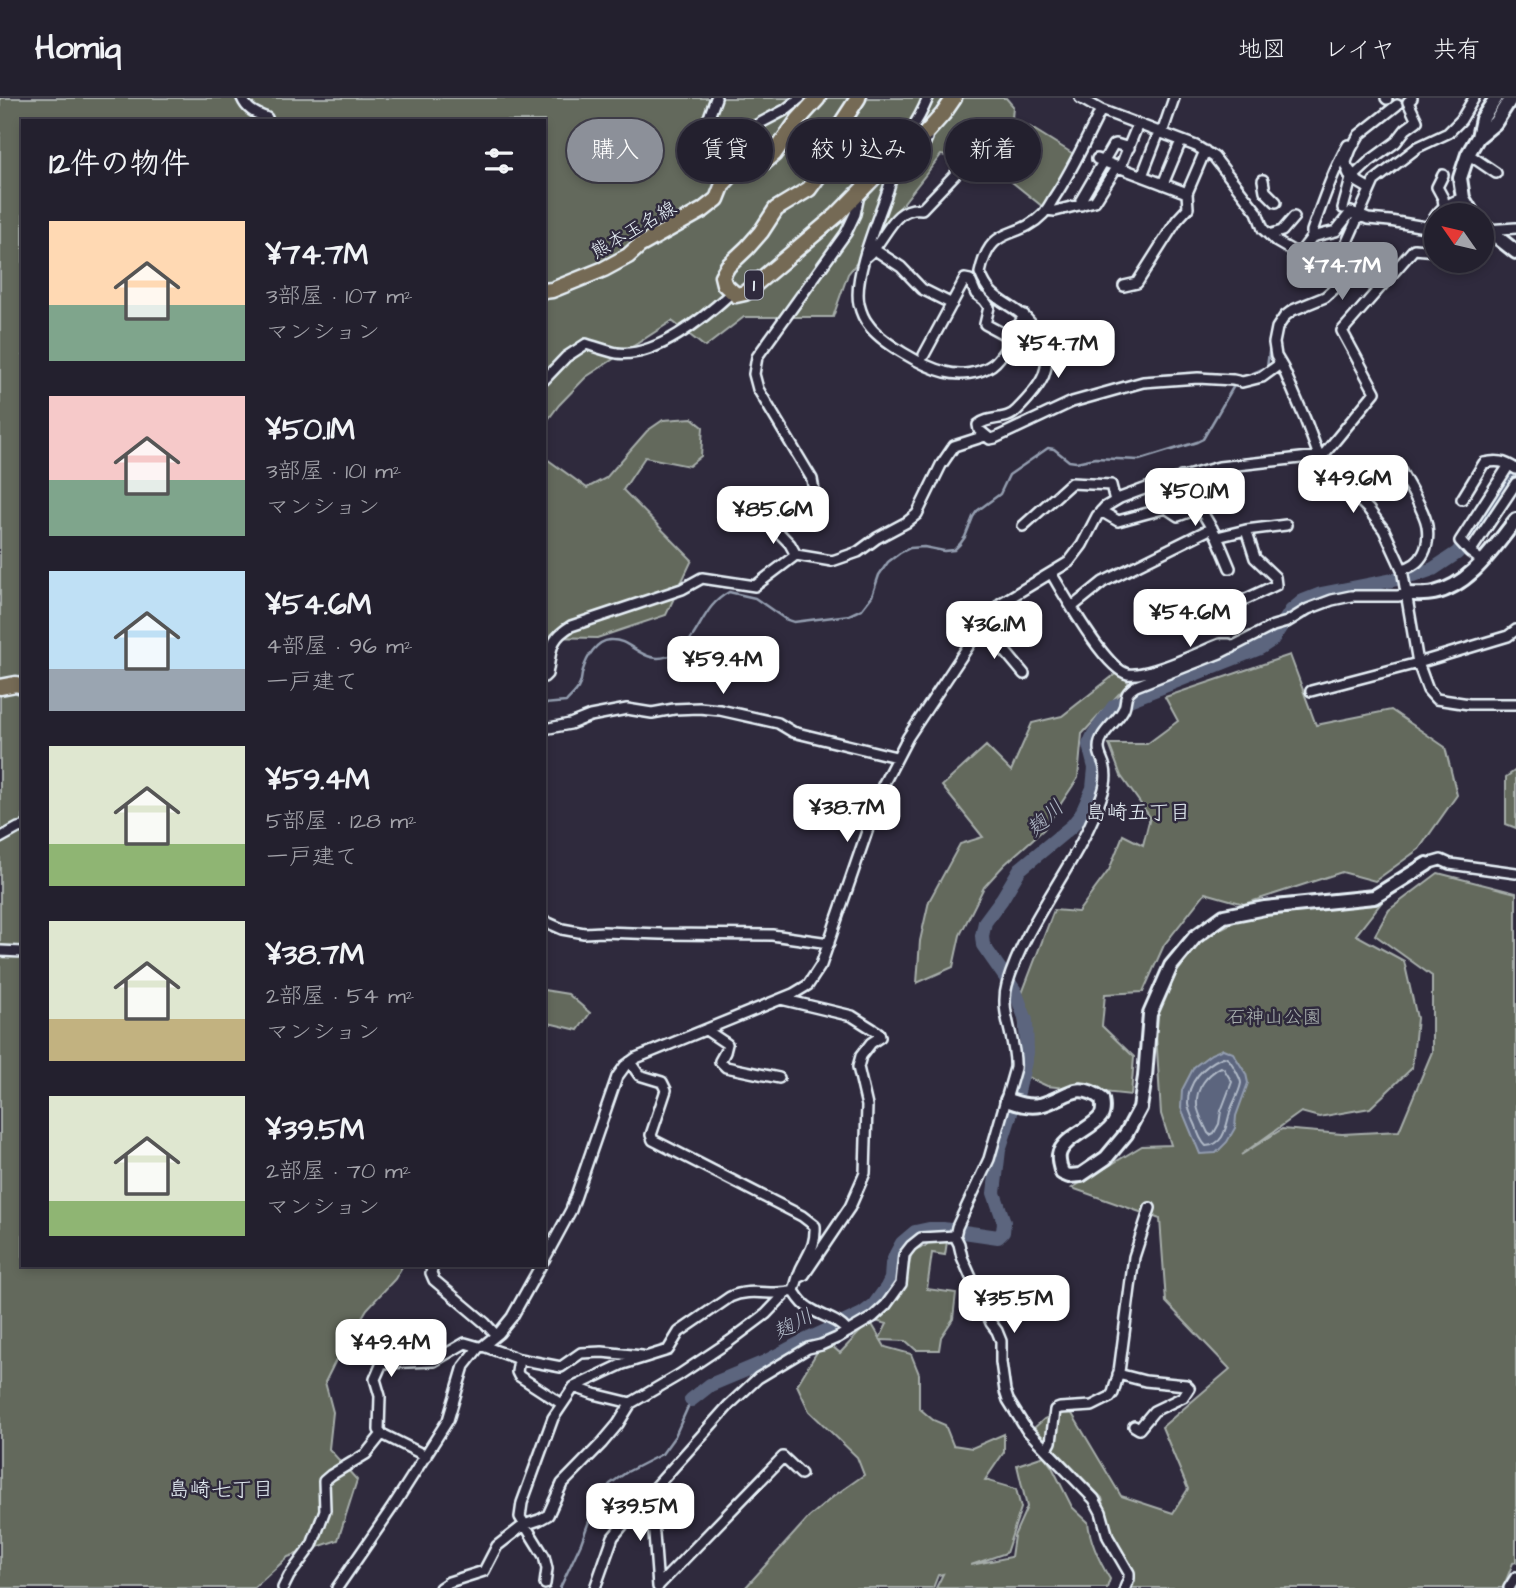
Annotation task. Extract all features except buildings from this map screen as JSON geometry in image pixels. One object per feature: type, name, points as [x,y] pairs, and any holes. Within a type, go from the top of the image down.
[{"type":"main road","name":"熊本玉名線","points":[[546,291],[604,269],[703,210],[717,199],[723,184],[734,172],[766,161],[774,154],[798,120],[818,98]]},
{"type":"main road","name":"1","points":[[858,98],[843,121],[817,178],[809,189],[776,209],[747,248],[728,266],[722,276],[724,284],[736,295],[746,293],[820,230],[870,182]]},
{"type":"main road","name":"1","points":[[931,127],[954,98]]},
{"type":"main road","points":[[0,687],[21,685]]},
{"type":"street","points":[[242,98],[251,112],[267,118]]},
{"type":"street","points":[[716,98],[697,150],[698,156],[785,110],[800,98]]},
{"type":"street","points":[[917,119],[928,98]]},
{"type":"street","points":[[1080,98],[1101,110],[1161,132],[1214,156],[1257,212],[1261,226],[1277,242],[1296,253],[1302,250],[1312,237],[1326,190],[1355,134]]},
{"type":"street","points":[[1142,176],[1174,98]]},
{"type":"street","points":[[1354,176],[1417,121],[1408,106],[1412,98]]},
{"type":"street","points":[[1312,237],[1336,231],[1353,213],[1374,181],[1418,147],[1448,133],[1461,120],[1474,98]]},
{"type":"street","points":[[1466,203],[1460,178],[1468,154],[1478,137],[1482,119],[1496,98]]},
{"type":"street","points":[[1478,137],[1495,123],[1511,98]]},
{"type":"street","points":[[1397,105],[1359,135],[1346,162],[1351,179],[1353,213],[1334,289],[1325,297],[1289,313],[1277,328],[1274,343],[1276,356],[1319,456],[1384,530],[1402,570],[1418,663],[1428,690],[1436,698],[1469,704],[1516,704]]},
{"type":"street","points":[[1101,110],[1062,186],[1044,214],[1024,228],[996,240],[982,261],[980,273],[992,295],[1024,315],[1045,346],[1048,358],[1041,382],[1016,412],[1008,418],[982,422],[978,425],[979,430],[990,439],[995,438],[1072,402],[1143,382],[1179,378],[1236,381],[1262,377],[1280,364]]},
{"type":"street","points":[[1046,210],[1055,211],[1095,201],[1122,163],[1138,124]]},
{"type":"street","points":[[1163,184],[1181,141]]},
{"type":"street","points":[[1081,205],[1100,160],[1113,145],[1129,148]]},
{"type":"street","points":[[1124,286],[1137,284],[1177,220],[1188,208],[1187,193],[1205,150]]},
{"type":"street","points":[[1468,154],[1496,173]]},
{"type":"street","points":[[1100,160],[1187,193]]},
{"type":"street","points":[[1347,167],[1367,188]]},
{"type":"street","points":[[1443,175],[1437,187],[1444,203]]},
{"type":"street","points":[[1263,180],[1265,191],[1276,202]]},
{"type":"street","points":[[890,182],[858,285],[859,302],[869,327],[912,358],[943,372],[959,374],[979,371],[992,365],[1024,315]]},
{"type":"street","points":[[865,257],[874,250],[900,214],[906,210],[922,209],[948,182]]},
{"type":"street","points":[[796,555],[790,544],[760,518],[793,511],[810,503],[815,496],[812,480],[758,389],[754,374],[757,357],[846,233],[855,214],[859,194]]},
{"type":"street","points":[[1449,203],[1463,198]]},
{"type":"street","points":[[1353,213],[1368,219],[1424,227]]},
{"type":"street","points":[[1269,235],[1282,231],[1294,217]]},
{"type":"street","points":[[1494,228],[1516,228]]},
{"type":"street","points":[[1494,236],[1516,252]]},
{"type":"street","points":[[546,1256],[571,1210],[617,1077],[630,1062],[781,999],[808,985],[821,965],[883,785],[896,757],[979,628],[1001,603],[1069,562],[1082,545],[1097,516],[1115,501],[1155,485],[1219,467],[1319,456],[1325,453],[1375,392],[1342,331],[1414,249],[1424,250]]},
{"type":"street","points":[[874,250],[901,267],[922,289],[952,304]]},
{"type":"street","points":[[924,355],[965,279],[970,280],[976,295],[989,307],[985,324],[1010,338]]},
{"type":"street","points":[[546,378],[566,358],[586,344],[618,353],[639,351],[670,339],[707,315],[730,294],[736,295]]},
{"type":"street","points":[[546,675],[553,643],[562,631],[571,626],[682,589],[702,578],[755,586],[796,555],[832,561],[858,552],[917,514],[941,465],[954,446],[985,436]]},
{"type":"street","points":[[1462,499],[1484,463],[1496,460],[1512,466],[1460,541],[1482,561]]},
{"type":"street","points":[[1400,470],[1427,525],[1427,550],[1424,556],[1402,570]]},
{"type":"street","points":[[1181,477],[1215,532],[1230,568]]},
{"type":"street","points":[[1023,526],[1071,483],[1111,485],[1115,501]]},
{"type":"street","points":[[1466,548],[1516,483]]},
{"type":"street","points":[[1101,511],[1118,521],[1166,509],[1178,516],[1200,508]]},
{"type":"street","points":[[1406,588],[1430,594],[1456,585],[1482,561],[1516,520]]},
{"type":"street","points":[[1072,607],[1103,582],[1215,532],[1286,524]]},
{"type":"street","points":[[1246,530],[1255,558],[1275,578],[1276,585],[1246,598]]},
{"type":"street","points":[[1051,573],[1090,635],[1115,666],[1128,674],[1145,672],[1220,644],[1229,644],[1232,648]]},
{"type":"street","points":[[1125,1588],[1129,1573],[1108,1537],[1096,1501],[1021,1423],[1008,1400],[1004,1391],[1001,1341],[961,1257],[956,1233],[989,1159],[1015,1068],[1016,1055],[1004,1001],[1006,987],[1042,910],[1085,837],[1103,794],[1106,777],[1099,744],[1124,708],[1127,693],[1136,686],[1232,648],[1308,609],[1351,596],[1398,596],[1406,588]]},
{"type":"street","points":[[979,628],[989,632],[1024,674]]},
{"type":"street","points":[[1311,691],[1418,663],[1508,636],[1516,630]]},
{"type":"street","points":[[546,729],[627,709],[652,713],[699,708],[778,723],[793,732],[896,757]]},
{"type":"street","points":[[0,838],[21,827]]},
{"type":"street","points":[[1007,1101],[1021,1105],[1041,1104],[1076,1090],[1092,1091],[1102,1099],[1101,1116],[1059,1152],[1058,1160],[1062,1172],[1069,1176],[1081,1175],[1106,1158],[1126,1134],[1140,1108],[1150,1014],[1171,966],[1195,937],[1224,916],[1265,908],[1374,897],[1427,864],[1441,860],[1450,864],[1516,873]]},
{"type":"street","points":[[546,922],[562,929],[584,933],[772,935],[829,943]]},
{"type":"street","points":[[0,951],[21,952]]},
{"type":"street","points":[[781,999],[852,1016],[879,1033],[880,1037],[871,1043],[861,1056],[858,1068],[867,1106],[866,1173],[850,1207],[804,1275],[798,1278]]},
{"type":"street","points":[[706,1030],[727,1044],[720,1061],[726,1068],[779,1078]]},
{"type":"street","points":[[440,1588],[449,1582],[484,1571],[497,1546],[524,1525],[548,1515],[562,1485],[618,1424],[631,1403],[679,1375],[766,1314],[790,1292],[812,1250],[816,1237],[814,1226],[802,1216],[653,1140],[651,1135],[666,1090],[662,1082],[639,1075],[630,1062]]},
{"type":"street","points":[[1047,1449],[1051,1442],[1055,1410],[1092,1406],[1113,1393],[1134,1257],[1150,1208]]},
{"type":"street","points":[[595,1588],[613,1537],[729,1405],[758,1378],[808,1348],[821,1345],[873,1317],[886,1305],[901,1284],[904,1255],[921,1238],[956,1233]]},
{"type":"street","points":[[432,1267],[431,1273],[434,1280],[496,1335]]},
{"type":"street","points":[[337,1588],[448,1420],[464,1366],[512,1317],[540,1267]]},
{"type":"street","points":[[545,1584],[547,1569],[544,1556],[520,1517],[522,1503],[552,1418],[574,1387],[623,1364],[668,1350],[679,1332],[739,1293],[790,1292],[809,1308],[836,1321],[847,1330]]},
{"type":"street","points":[[426,1455],[382,1434],[379,1430],[380,1396],[375,1379],[382,1363],[434,1361],[465,1343],[519,1359],[561,1367],[581,1353],[602,1352],[648,1357]]},
{"type":"street","points":[[519,1359],[519,1376],[562,1404]]},
{"type":"street","points":[[1118,1374],[1145,1381],[1186,1385],[1189,1388],[1183,1396],[1154,1411],[1139,1429],[1134,1426]]},
{"type":"street","points":[[574,1387],[631,1403]]},
{"type":"street","points":[[283,1588],[312,1545],[325,1510],[324,1481],[366,1454],[382,1434]]},
{"type":"street","points":[[658,1587],[782,1457],[801,1474]]},
{"type":"street","points":[[648,1495],[658,1587]]},
{"type":"street","points":[[1509,1588],[1516,1577]]},
{"type":"green space","points":[[0,98],[1006,98],[1013,106],[1012,119],[945,119],[945,156],[941,155],[931,168],[931,119],[787,119],[787,182],[920,182],[848,274],[833,317],[744,317],[705,347],[672,321],[586,377],[546,422],[546,119],[21,119],[21,1267],[402,1267],[395,1279],[367,1309],[325,1382],[333,1412],[329,1449],[357,1480],[338,1540],[288,1557],[254,1588],[0,1588]]},
{"type":"green space","points":[[1041,134],[1075,155],[1043,207],[1012,182],[1041,182]]},
{"type":"green space","points":[[692,418],[703,427],[701,456],[689,466],[645,457],[623,490],[692,560],[666,615],[597,638],[546,637],[546,458],[587,488],[606,478],[647,431],[663,420]]},
{"type":"green space","points":[[1290,655],[1316,725],[1391,710],[1445,747],[1457,795],[1419,849],[1375,881],[1342,872],[1244,904],[1205,893],[1164,945],[1143,992],[1105,994],[1102,1026],[1134,1057],[1131,1095],[1047,1086],[1025,1076],[1018,1004],[1054,910],[1078,912],[1109,870],[1123,835],[1143,845],[1150,817],[1121,776],[1109,744],[1147,744],[1178,721],[1165,697]]},
{"type":"green space","points":[[1118,672],[1129,683],[1082,734],[1078,778],[1044,829],[984,887],[960,935],[953,967],[917,983],[920,941],[929,901],[960,844],[983,837],[942,786],[986,746],[1011,771],[1032,723],[1062,716]]},
{"type":"green space","points":[[1516,770],[1516,828],[1506,824],[1506,777]]},
{"type":"green space","name":"石神山公園","points":[[1438,873],[1516,893],[1516,1562],[1513,1563],[1503,1588],[1132,1588],[1135,1581],[1132,1571],[1112,1535],[1102,1498],[1034,1428],[1044,1419],[1068,1407],[1121,1496],[1173,1513],[1188,1489],[1162,1427],[1230,1369],[1166,1302],[1160,1219],[1072,1188],[1142,1146],[1171,1145],[1161,1114],[1155,1017],[1176,974],[1200,939],[1244,917],[1381,903],[1356,935],[1404,961],[1417,1018],[1412,1068],[1370,1108],[1319,1117],[1301,1112],[1241,1155],[1282,1129],[1342,1134],[1399,1131],[1432,1052],[1432,976],[1375,935],[1389,910]]},
{"type":"green space","points":[[546,990],[568,994],[590,1013],[578,1030],[546,1022]]},
{"type":"green space","points":[[928,1241],[947,1242],[945,1255],[932,1253],[927,1289],[956,1293],[953,1319],[941,1337],[939,1350],[916,1350],[906,1341],[881,1340],[885,1347],[911,1354],[919,1374],[919,1408],[933,1420],[945,1425],[953,1445],[972,1448],[1004,1434],[1004,1452],[985,1480],[1016,1489],[1021,1508],[1006,1553],[971,1565],[1011,1557],[1014,1536],[1027,1507],[1017,1465],[1044,1456],[1072,1507],[1088,1522],[1096,1552],[1110,1579],[1107,1588],[936,1588],[943,1574],[938,1575],[933,1588],[745,1588],[809,1517],[864,1475],[857,1457],[809,1411],[797,1385],[817,1352],[832,1346],[840,1353],[870,1321],[880,1338],[887,1324],[875,1321],[897,1297],[907,1277],[912,1250],[926,1246]]},
{"type":"water","points":[[1223,1049],[1233,1053],[1246,1074],[1248,1083],[1236,1116],[1235,1128],[1227,1142],[1216,1153],[1200,1154],[1181,1108],[1182,1090],[1194,1067]]},
{"type":"waterway","points":[[1376,174],[1413,145],[1428,138]]},
{"type":"waterway","points":[[1336,265],[1342,240],[1353,216]]},
{"type":"waterway","points":[[1310,299],[1329,288],[1334,279]]},
{"type":"waterway","points":[[1240,379],[1267,367],[1272,331]]},
{"type":"waterway","points":[[546,704],[566,702],[578,688],[590,655],[605,641],[618,641],[655,658],[676,653],[692,638],[712,606],[729,592],[755,598],[785,619],[794,622],[849,615],[862,609],[872,596],[879,575],[888,562],[910,548],[954,550],[965,537],[977,511],[1000,494],[1009,475],[1048,448],[1054,449],[1069,461],[1076,462],[1095,458],[1139,460],[1197,442],[1203,439],[1235,384]]},
{"type":"waterway","name":"麹川","points":[[1018,1092],[1027,1053],[1026,1020],[1015,991],[983,945],[985,922],[1020,869],[1072,826],[1081,815],[1093,788],[1095,768],[1089,745],[1114,706],[1260,648],[1272,640],[1291,611],[1303,601],[1321,594],[1413,576],[1433,569],[1457,553],[1516,468]]},
{"type":"waterway","name":"麹川","points":[[691,1400],[710,1385],[765,1362],[862,1314],[874,1305],[887,1287],[896,1254],[902,1243],[915,1232],[943,1229],[998,1237],[1003,1232],[1004,1222],[994,1193],[999,1150],[1011,1113]]},
{"type":"waterway","points":[[560,1588],[595,1505],[610,1484],[662,1454],[675,1436],[691,1400]]},
{"type":"district","name":"島崎五丁目","points":[[1138,812]]},
{"type":"district","name":"島崎七丁目","points":[[221,1489]]}]
